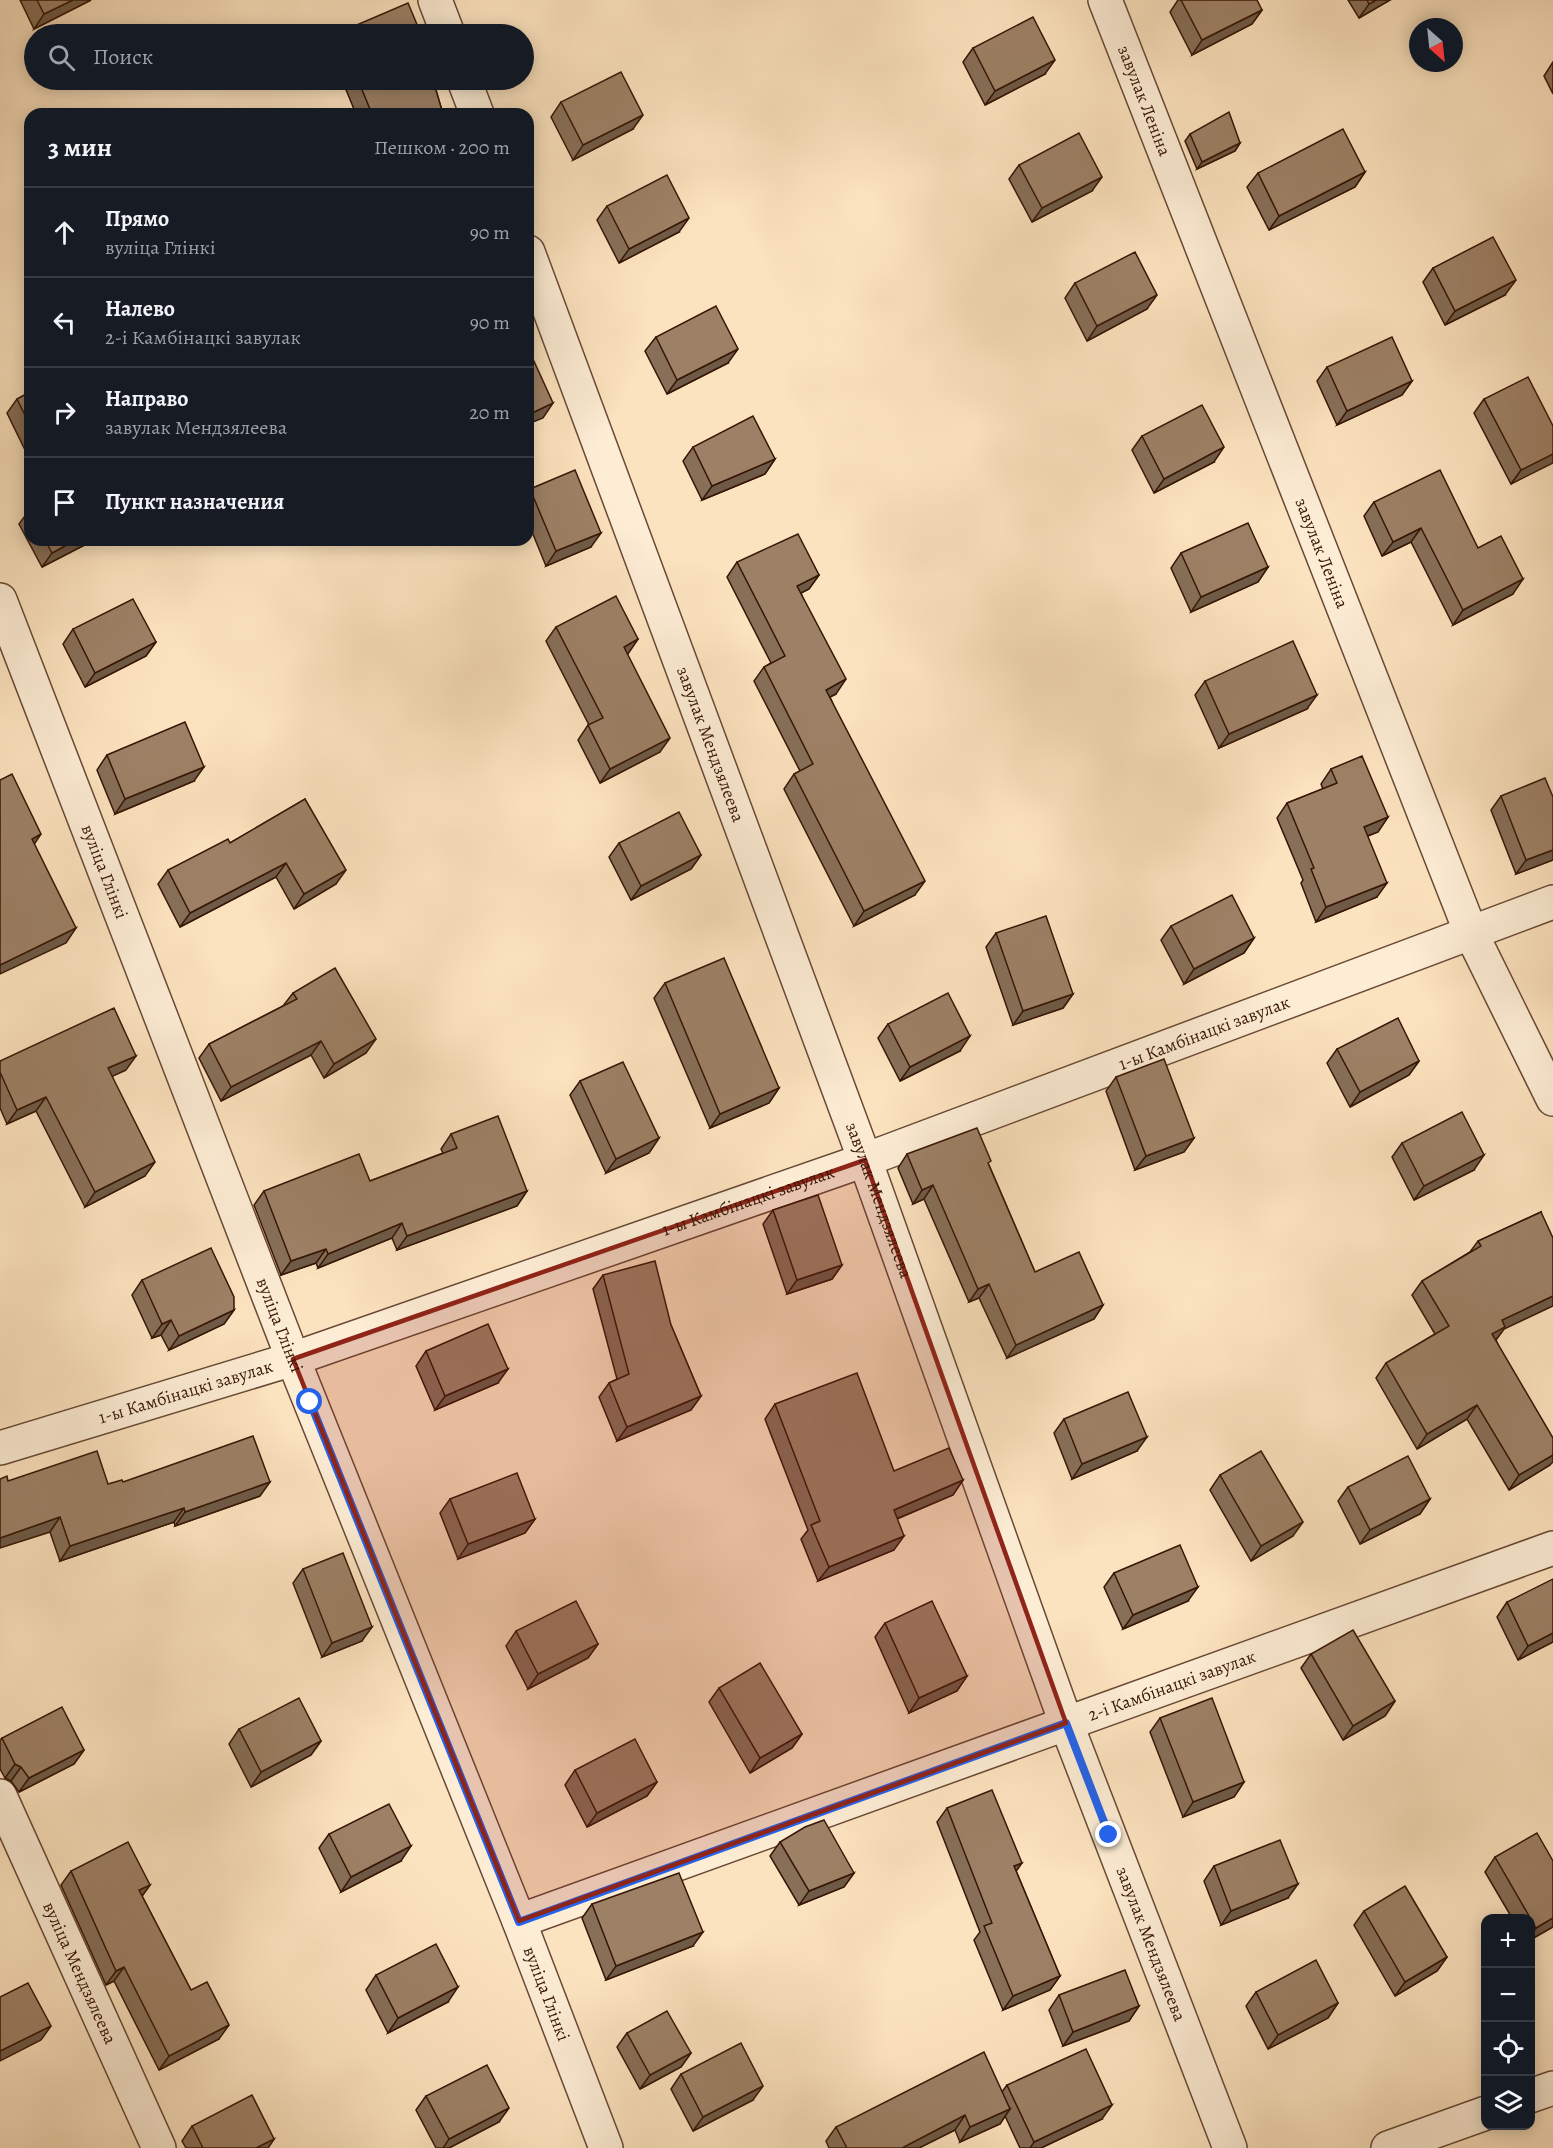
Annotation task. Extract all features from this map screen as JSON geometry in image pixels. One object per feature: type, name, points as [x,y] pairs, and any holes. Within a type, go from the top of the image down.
[{"type":"street","points":[[435,0],[444,24]]},
{"type":"street","name":"завулак Леніна","points":[[1106,0],[1471,933],[1553,1099]]},
{"type":"street","points":[[468,90],[475,108]]},
{"type":"street","name":"завулак Мендзялеева","points":[[534,268],[865,1160],[1066,1723],[1230,2148]]},
{"type":"street","name":"вуліца Глінкі","points":[[0,600],[293,1359],[519,1922],[606,2148]]},
{"type":"street","name":"1-ы Камбінацкі завулак","points":[[0,1448],[293,1359],[865,1160],[1553,902]]},
{"type":"street","name":"2-і Камбінацкі завулак","points":[[519,1922],[1553,1548]]},
{"type":"street","name":"вуліца Мендзялеева","points":[[0,1796],[159,2148]]},
{"type":"street","points":[[1535,2094],[1553,2088]]},
{"type":"street","points":[[1388,2148],[1481,2113]]},
{"type":"highlighted area","points":[[865,1160],[1066,1723],[519,1921],[293,1359]]},
{"type":"building","points":[[37,0],[73,0],[44,14]]},
{"type":"building","points":[[1181,0],[1257,0],[1262,10],[1202,40]]},
{"type":"building","points":[[408,3],[417,24],[359,24]]},
{"type":"building","points":[[1033,17],[1055,60],[995,91],[973,48]]},
{"type":"building","points":[[621,72],[643,115],[583,145],[561,102]]},
{"type":"building","points":[[362,90],[436,90],[441,108],[370,108]]},
{"type":"building","points":[[1229,112],[1240,143],[1202,162],[1190,134]]},
{"type":"building","points":[[1343,129],[1365,172],[1279,216],[1258,173]]},
{"type":"building","points":[[1079,133],[1102,177],[1042,208],[1019,165]]},
{"type":"building","points":[[667,175],[689,218],[629,249],[607,206]]},
{"type":"building","points":[[1493,237],[1516,280],[1455,311],[1433,268]]},
{"type":"building","points":[[1135,252],[1157,295],[1097,326],[1075,283]]},
{"type":"building","points":[[716,306],[738,349],[677,380],[656,337]]},
{"type":"building","points":[[1392,337],[1412,381],[1347,411],[1327,367]]},
{"type":"building","points":[[534,361],[553,403],[534,412]]},
{"type":"building","points":[[1528,377],[1553,426],[1553,454],[1521,470],[1484,399]]},
{"type":"building","points":[[24,395],[24,413],[17,399]]},
{"type":"building","points":[[1202,405],[1224,447],[1164,479],[1142,436]]},
{"type":"building","points":[[753,416],[775,459],[712,486],[693,447]]},
{"type":"building","points":[[575,470],[601,533],[556,551],[534,499],[534,487]]},
{"type":"building","points":[[1440,470],[1478,548],[1501,536],[1523,579],[1463,610],[1421,528],[1393,542],[1374,502]]},
{"type":"building","points":[[1248,523],[1268,567],[1201,597],[1181,553]]},
{"type":"building","points":[[798,534],[819,575],[797,586],[846,679],[826,690],[925,881],[864,911],[794,774],[813,764],[764,667],[785,656],[737,562]]},
{"type":"building","points":[[48,546],[65,546],[52,553]]},
{"type":"building","points":[[616,596],[638,639],[624,647],[670,738],[610,769],[588,725],[603,718],[556,627]]},
{"type":"building","points":[[133,599],[156,642],[95,673],[73,629]]},
{"type":"building","points":[[1293,641],[1317,695],[1229,734],[1205,681]]},
{"type":"building","points":[[185,722],[204,767],[125,799],[107,755]]},
{"type":"building","points":[[1362,756],[1388,817],[1364,827],[1387,883],[1326,907],[1311,869],[1314,868],[1287,803],[1337,783],[1331,769]]},
{"type":"building","points":[[12,774],[41,834],[32,839],[76,928],[0,965],[0,780]]},
{"type":"building","points":[[1545,778],[1553,797],[1553,850],[1526,860],[1501,796]]},
{"type":"building","points":[[305,799],[346,870],[304,894],[286,863],[190,913],[168,870],[228,839],[230,843]]},
{"type":"building","points":[[679,812],[701,855],[641,886],[619,843]]},
{"type":"building","points":[[1232,895],[1254,938],[1194,969],[1171,926]]},
{"type":"building","points":[[1046,916],[1073,994],[1023,1011],[996,933]]},
{"type":"building","points":[[724,958],[779,1088],[720,1114],[665,983]]},
{"type":"building","points":[[335,968],[376,1039],[334,1064],[321,1041],[231,1087],[209,1044],[297,999],[293,993]]},
{"type":"building","points":[[948,993],[970,1036],[910,1067],[888,1024]]},
{"type":"building","points":[[114,1008],[136,1056],[108,1068],[155,1162],[95,1192],[46,1097],[17,1110],[0,1072],[0,1061]]},
{"type":"building","points":[[1398,1018],[1419,1061],[1360,1092],[1337,1049]]},
{"type":"building","points":[[1164,1059],[1194,1138],[1146,1156],[1116,1077]]},
{"type":"building","points":[[623,1062],[659,1138],[616,1159],[580,1081]]},
{"type":"building","points":[[1462,1112],[1484,1155],[1424,1186],[1402,1143]]},
{"type":"building","points":[[498,1116],[527,1191],[407,1236],[402,1223],[328,1254],[326,1249],[291,1261],[264,1191],[359,1154],[370,1181],[457,1148],[451,1134]]},
{"type":"building","points":[[977,1128],[991,1161],[988,1163],[1035,1272],[1079,1252],[1103,1305],[1016,1345],[989,1284],[978,1289],[933,1185],[922,1190],[907,1154]]},
{"type":"building","points":[[818,1195],[842,1265],[797,1280],[773,1210]]},
{"type":"building","points":[[1541,1212],[1553,1238],[1553,1296],[1502,1320],[1505,1327],[1492,1334],[1553,1438],[1553,1455],[1519,1475],[1477,1405],[1427,1434],[1386,1363],[1449,1326],[1422,1281],[1481,1246],[1478,1241]]},
{"type":"building","points":[[211,1248],[234,1297],[234,1310],[179,1336],[171,1320],[162,1324],[142,1280]]},
{"type":"building","points":[[655,1261],[671,1325],[701,1396],[627,1427],[609,1383],[629,1374],[603,1275]]},
{"type":"building","points":[[488,1324],[508,1369],[445,1396],[426,1351]]},
{"type":"building","points":[[857,1373],[894,1471],[949,1448],[963,1480],[894,1510],[904,1536],[829,1567],[811,1525],[820,1521],[775,1404]]},
{"type":"building","points":[[1128,1392],[1147,1437],[1082,1464],[1064,1419]]},
{"type":"building","points":[[253,1436],[270,1482],[185,1512],[184,1508],[70,1546],[60,1517],[0,1538],[0,1479],[7,1476],[8,1481],[97,1451],[108,1484],[122,1480],[123,1482]]},
{"type":"building","points":[[1261,1451],[1303,1522],[1261,1546],[1220,1475]]},
{"type":"building","points":[[1408,1456],[1430,1499],[1370,1530],[1348,1487]]},
{"type":"building","points":[[517,1473],[535,1519],[468,1544],[450,1499]]},
{"type":"building","points":[[1180,1545],[1198,1587],[1133,1615],[1114,1573]]},
{"type":"building","points":[[343,1553],[372,1627],[332,1643],[303,1569]]},
{"type":"building","points":[[1553,1579],[1553,1633],[1528,1646],[1507,1602]]},
{"type":"building","points":[[576,1601],[598,1644],[538,1674],[516,1631]]},
{"type":"building","points":[[932,1601],[967,1676],[919,1698],[885,1623]]},
{"type":"building","points":[[1353,1630],[1395,1701],[1353,1726],[1311,1654]]},
{"type":"building","points":[[760,1663],[802,1734],[760,1758],[719,1688]]},
{"type":"building","points":[[299,1698],[321,1741],[261,1772],[239,1729]]},
{"type":"building","points":[[1212,1698],[1244,1782],[1193,1802],[1160,1718]]},
{"type":"building","points":[[62,1707],[84,1750],[29,1778],[21,1767],[15,1764],[2,1738]]},
{"type":"building","points":[[635,1739],[657,1782],[597,1813],[575,1770]]},
{"type":"building","points":[[992,1790],[1022,1863],[1014,1866],[1060,1976],[1013,1996],[984,1926],[992,1923],[947,1808]]},
{"type":"building","points":[[389,1804],[411,1846],[351,1877],[329,1834]]},
{"type":"building","points":[[824,1820],[854,1873],[809,1891],[780,1842],[805,1827]]},
{"type":"building","points":[[1537,1833],[1553,1861],[1553,1918],[1536,1928],[1535,1914],[1528,1914],[1495,1857]]},
{"type":"building","points":[[1280,1840],[1298,1884],[1231,1911],[1214,1866]]},
{"type":"building","points":[[128,1842],[150,1885],[139,1890],[191,1990],[207,1982],[229,2025],[169,2056],[124,1967],[116,1971],[71,1871]]},
{"type":"building","points":[[679,1873],[703,1932],[616,1966],[592,1904]]},
{"type":"building","points":[[1405,1886],[1447,1957],[1405,1982],[1364,1911]]},
{"type":"building","points":[[436,1944],[458,1987],[398,2018],[376,1975]]},
{"type":"building","points":[[1316,1960],[1338,2003],[1278,2035],[1256,1992]]},
{"type":"building","points":[[1125,1970],[1139,2006],[1073,2032],[1059,1995]]},
{"type":"building","points":[[28,1983],[51,2026],[0,2051],[0,1997]]},
{"type":"building","points":[[667,2011],[691,2053],[650,2075],[627,2033]]},
{"type":"building","points":[[741,2043],[763,2086],[703,2117],[681,2074]]},
{"type":"building","points":[[1086,2049],[1112,2105],[1034,2142],[1007,2085]]},
{"type":"building","points":[[984,2052],[1010,2109],[970,2127],[965,2115],[902,2148],[847,2148],[836,2127]]},
{"type":"building","points":[[487,2065],[509,2108],[449,2139],[426,2096]]},
{"type":"building","points":[[252,2095],[274,2139],[256,2148],[203,2148],[192,2126]]},
{"type":"route","points":[[310,1402],[519,1922],[1066,1723],[1109,1835]]}]
